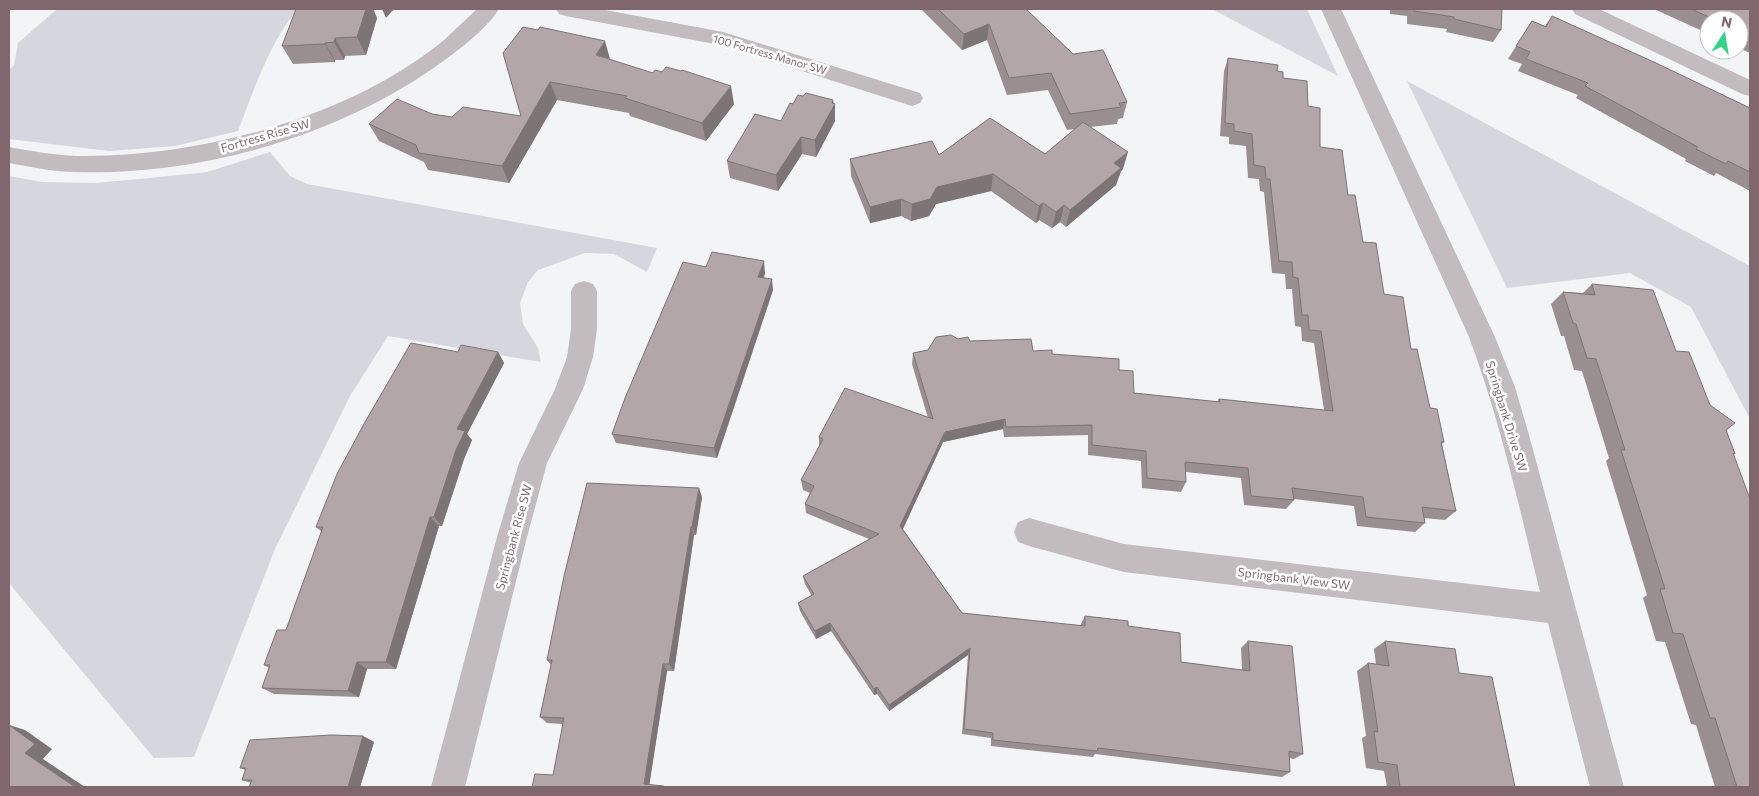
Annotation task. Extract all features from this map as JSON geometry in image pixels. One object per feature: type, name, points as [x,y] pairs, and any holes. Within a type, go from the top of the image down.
[{"type":"street","name":"Fortress Rise SW","points":[[9,155],[77,164],[117,163],[196,154],[275,135],[349,107],[410,74],[460,38],[488,9]]},
{"type":"street","name":"100 Fortress Manor SW","points":[[566,9],[723,39],[912,98]]},
{"type":"street","name":"Springbank Drive SW","points":[[1331,9],[1488,354],[1501,387],[1607,787]]},
{"type":"street","points":[[1582,9],[1750,89]]},
{"type":"street","name":"Springbank Rise SW","points":[[448,787],[512,537],[533,463],[569,388],[580,357],[584,329],[584,291]]},
{"type":"street","name":"Springbank View SW","points":[[1029,532],[1124,558],[1561,609]]},
{"type":"shaded area","points":[[57,9],[298,9],[270,52],[238,131],[175,146],[109,151],[9,139],[9,70],[14,65],[18,43]]},
{"type":"shaded area","points":[[1212,9],[1307,9],[1338,76]]},
{"type":"shaded area","points":[[1407,81],[1750,266],[1750,419],[1691,307],[1630,273],[1507,288]]},
{"type":"shaded area","points":[[270,152],[290,176],[307,184],[657,248],[647,272],[614,254],[585,253],[538,270],[528,282],[520,303],[523,324],[538,348],[541,362],[388,336],[350,396],[275,549],[194,757],[154,758],[9,583],[9,176],[42,182],[94,183],[150,178],[207,172]]},
{"type":"building","points":[[296,9],[366,9],[357,37],[335,38],[334,42],[325,44],[282,46]]},
{"type":"building","points":[[938,9],[1026,9],[1073,54],[1103,50],[1127,102],[1119,103],[1121,107],[1070,114],[1051,73],[1009,78],[989,24],[964,34]]},
{"type":"building","points":[[1414,9],[1502,9],[1501,30],[1454,19],[1454,17],[1414,11]]},
{"type":"building","points":[[1691,9],[1750,9],[1750,36],[1749,10],[1699,10],[1699,13]]},
{"type":"building","points":[[1552,16],[1750,108],[1750,172],[1728,161],[1726,164],[1696,149],[1698,147],[1585,86],[1588,83],[1526,59],[1530,52],[1516,46],[1532,21],[1546,27]]},
{"type":"building","points":[[523,27],[538,30],[540,27],[605,41],[596,55],[653,73],[655,70],[662,72],[666,67],[682,70],[731,86],[702,123],[625,98],[627,96],[550,82],[502,166],[419,153],[416,145],[369,124],[397,99],[432,114],[452,117],[463,107],[521,116],[503,53]]},
{"type":"building","points":[[1228,58],[1278,65],[1277,71],[1283,72],[1283,78],[1307,81],[1308,106],[1320,108],[1320,147],[1342,150],[1348,195],[1355,195],[1363,242],[1376,243],[1384,294],[1403,297],[1411,349],[1417,349],[1430,408],[1437,409],[1444,442],[1441,442],[1456,511],[1422,507],[1425,523],[1366,517],[1363,497],[1292,488],[1294,500],[1251,496],[1248,468],[1185,462],[1186,482],[1147,478],[1146,451],[1092,445],[1092,425],[1006,427],[1005,419],[945,432],[900,526],[962,613],[1085,626],[1085,616],[1128,621],[1128,626],[1180,633],[1181,662],[1250,671],[1248,641],[1292,646],[1303,754],[1289,751],[1290,772],[1098,748],[1097,751],[993,740],[993,733],[964,729],[970,648],[889,705],[877,687],[874,689],[830,623],[815,631],[798,603],[814,594],[803,576],[879,534],[805,504],[814,486],[801,480],[823,439],[819,437],[845,388],[933,419],[913,353],[928,350],[936,337],[951,335],[958,339],[968,337],[970,341],[1031,339],[1033,351],[1052,350],[1052,354],[1119,359],[1119,370],[1133,371],[1134,393],[1220,402],[1219,399],[1333,411],[1321,331],[1309,330],[1308,315],[1302,315],[1298,278],[1293,277],[1292,262],[1279,261],[1270,179],[1266,179],[1265,167],[1254,165],[1252,134],[1234,131],[1234,124],[1225,123]]},
{"type":"building","points":[[806,93],[833,100],[832,103],[835,104],[815,140],[801,137],[776,175],[727,161],[755,114],[781,121],[790,103],[793,104],[798,95],[803,96]]},
{"type":"building","points":[[990,118],[1045,154],[1083,122],[1128,152],[1114,163],[1121,168],[1070,210],[1064,205],[1056,212],[1043,203],[1039,206],[993,174],[937,187],[930,199],[912,204],[901,199],[870,207],[850,159],[932,141],[939,155]]},
{"type":"building","points":[[712,252],[764,261],[758,277],[772,279],[714,448],[612,434],[625,398],[683,262],[706,267]]},
{"type":"building","points":[[1592,284],[1653,290],[1676,351],[1689,352],[1710,405],[1735,423],[1726,430],[1750,499],[1750,787],[1737,787],[1715,718],[1710,718],[1683,634],[1673,633],[1660,589],[1665,589],[1621,450],[1625,450],[1596,359],[1587,358],[1563,292],[1595,295]]},
{"type":"building","points":[[411,343],[458,352],[461,345],[498,352],[457,429],[465,431],[456,450],[434,517],[430,517],[386,662],[357,662],[348,691],[262,688],[270,665],[264,665],[277,630],[286,630],[323,527],[316,527],[337,474]]},
{"type":"building","points":[[587,483],[699,488],[669,664],[663,664],[644,784],[664,787],[532,787],[535,774],[553,775],[564,718],[540,717],[552,660],[547,660],[564,576]]},
{"type":"building","points":[[1385,641],[1455,649],[1459,673],[1492,677],[1515,787],[1400,787],[1397,765],[1378,762],[1374,731],[1378,732],[1368,663],[1389,666]]},
{"type":"building","points":[[9,725],[35,744],[25,753],[75,787],[9,787]]},
{"type":"building","points":[[331,735],[363,736],[348,787],[249,787],[252,780],[242,780],[246,768],[240,768],[250,740]]}]
